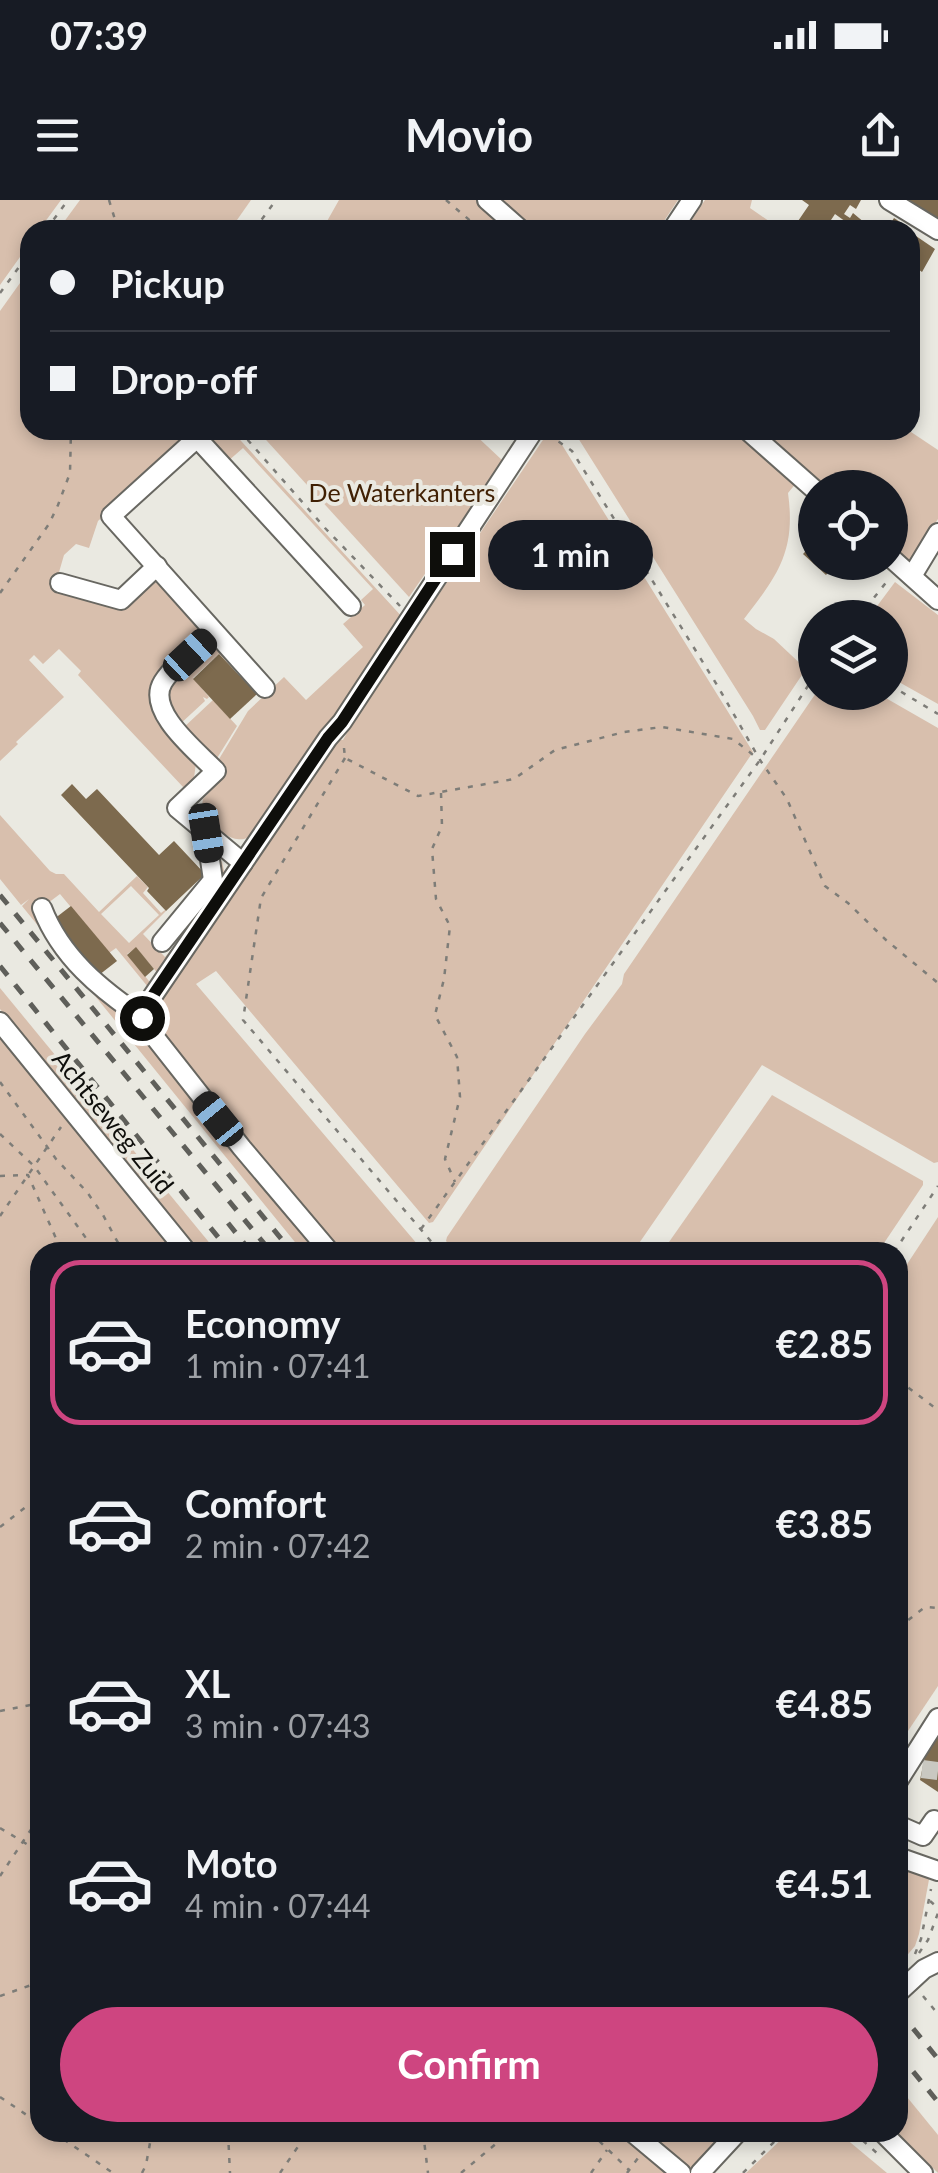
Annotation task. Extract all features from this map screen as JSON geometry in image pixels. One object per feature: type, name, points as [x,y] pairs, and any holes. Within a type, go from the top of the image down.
[{"type":"street","points":[[487,200],[510,220]]},
{"type":"street","points":[[889,200],[938,230]]},
{"type":"street","points":[[195,440],[111,516],[265,688]]},
{"type":"street","points":[[199,440],[351,606]]},
{"type":"street","points":[[142,1018],[156,980],[342,722],[527,440]]},
{"type":"street","points":[[759,440],[798,475]]},
{"type":"street","points":[[912,576],[938,533]]},
{"type":"street","points":[[60,583],[121,600],[156,566]]},
{"type":"street","points":[[908,574],[938,600]]},
{"type":"street","points":[[214,633],[166,678],[158,693],[159,706],[216,772],[176,808],[243,863]]},
{"type":"street","points":[[162,942],[214,880],[206,833]]},
{"type":"street","points":[[42,908],[51,930],[91,980],[142,1018],[171,1061],[322,1242]]},
{"type":"street","name":"Achtseweg Zuid","points":[[0,1022],[180,1242]]},
{"type":"street","points":[[909,1773],[938,1718]]},
{"type":"street","points":[[908,1829],[923,1836],[934,1820]]},
{"type":"street","points":[[908,1860],[936,1870]]},
{"type":"street","points":[[924,1965],[938,1944]]},
{"type":"street","points":[[644,2142],[681,2173]]},
{"type":"street","points":[[700,2173],[728,2142]]},
{"type":"street","points":[[883,2142],[924,2173]]},
{"type":"path","points":[[446,200],[469,220]]},
{"type":"path","points":[[0,293],[20,266]]},
{"type":"path","points":[[0,593],[58,505],[70,473],[71,440]]},
{"type":"path","points":[[248,440],[410,616]]},
{"type":"path","points":[[556,440],[572,451],[787,798],[825,886],[938,983]]},
{"type":"path","points":[[908,695],[938,714]]},
{"type":"path","points":[[420,1229],[760,760],[798,701]]},
{"type":"path","points":[[342,722],[344,758],[261,898],[243,1020],[431,1242]]},
{"type":"path","points":[[344,758],[418,796],[514,780],[555,750],[662,726],[734,738],[760,760]]},
{"type":"path","points":[[442,792],[442,826],[432,849],[436,899],[450,926],[444,980],[435,1015],[457,1056],[460,1098],[445,1160],[454,1182]]},
{"type":"path","points":[[0,1082],[47,1148],[86,1192],[117,1242]]},
{"type":"path","points":[[0,1216],[72,1111]]},
{"type":"path","points":[[0,1134],[34,1166],[89,1242]]},
{"type":"path","points":[[0,1176],[28,1175]]},
{"type":"path","points":[[28,1175],[58,1242]]},
{"type":"path","points":[[901,1242],[938,1186]]},
{"type":"path","points":[[908,1388],[938,1410]]},
{"type":"path","points":[[0,1527],[30,1504]]},
{"type":"path","points":[[908,1620],[924,1607],[938,1608]]},
{"type":"path","points":[[0,1711],[30,1705]]},
{"type":"path","points":[[0,1828],[30,1846]]},
{"type":"path","points":[[0,1876],[30,1830]]},
{"type":"path","points":[[924,1965],[921,1939],[936,1870]]},
{"type":"path","points":[[924,1965],[938,1911],[928,1900]]},
{"type":"path","points":[[0,1996],[30,1986]]},
{"type":"path","points":[[919,1991],[938,2014]]},
{"type":"path","points":[[0,2097],[30,2117]]},
{"type":"path","points":[[67,2142],[113,2173]]},
{"type":"path","points":[[142,2173],[150,2142]]},
{"type":"path","points":[[228,2142],[230,2173]]},
{"type":"path","points":[[280,2173],[301,2142]]},
{"type":"path","points":[[424,2142],[428,2173]]},
{"type":"path","points":[[461,2173],[498,2142]]},
{"type":"path","points":[[600,2142],[629,2170]]},
{"type":"path","points":[[743,2173],[774,2142]]},
{"type":"path","points":[[591,2173],[608,2150]]},
{"type":"green space","points":[[0,200],[61,200],[46,220],[20,220],[20,257],[0,285]]},
{"type":"green space","points":[[80,200],[251,200],[237,220],[65,220]]},
{"type":"green space","points":[[339,200],[478,200],[501,220],[328,220]]},
{"type":"green space","points":[[499,200],[678,200],[665,220],[522,220]]},
{"type":"green space","points":[[705,200],[752,200],[750,208],[767,220],[692,220]]},
{"type":"green space","points":[[20,283],[20,440],[186,440],[98,521],[89,548],[76,544],[64,555],[55,586],[121,606],[148,581],[162,582],[198,625],[198,638],[155,687],[196,763],[194,778],[184,788],[78,675],[81,671],[59,649],[43,664],[34,655],[29,660],[64,697],[0,761],[0,311]]},
{"type":"green space","points":[[920,438],[938,450],[938,519],[909,563],[908,470],[804,470],[769,440]]},
{"type":"green space","points":[[205,440],[240,440],[404,619],[253,834],[237,839],[223,833],[203,813],[203,799],[224,776],[216,764],[248,711],[284,677],[306,700],[363,647],[343,624],[365,605],[361,600],[373,589],[243,448],[227,462]]},
{"type":"green space","name":"De Waterkanters","points":[[266,440],[481,440],[503,461],[409,597]]},
{"type":"green space","points":[[543,440],[559,440],[753,752],[433,1222],[429,1223],[216,971],[196,984],[415,1242],[330,1242],[154,1029],[150,1013],[333,739],[343,740]]},
{"type":"green space","points":[[579,440],[749,440],[797,482],[788,493],[789,531],[782,561],[744,619],[798,662],[798,681],[765,730],[760,730]]},
{"type":"green space","points":[[895,582],[938,615],[938,704],[908,687],[908,600],[882,600]]},
{"type":"green space","points":[[207,649],[224,650],[238,664],[233,669],[219,654],[193,678],[209,697],[203,697],[205,701],[179,725],[168,713],[166,686]]},
{"type":"green space","points":[[213,700],[237,726],[214,763],[182,729]]},
{"type":"green space","points":[[804,710],[907,710],[938,728],[938,1162],[762,1065],[640,1242],[447,1242],[622,984],[624,974]]},
{"type":"green space","points":[[0,815],[50,871],[64,874],[99,912],[137,876],[148,887],[143,893],[161,913],[166,911],[143,934],[165,957],[222,881],[215,854],[222,862],[226,879],[160,976],[136,948],[127,954],[153,986],[137,1010],[148,987],[116,948],[109,953],[60,894],[40,909],[133,1016],[315,1242],[295,1242],[22,906],[29,899],[21,905],[0,879]],"holes":[[[131,886],[159,915],[129,943],[101,914]]]},
{"type":"green space","points":[[0,988],[209,1242],[191,1242],[0,1009]]},
{"type":"green space","points":[[0,1036],[169,1242],[30,1242],[30,2142],[721,2143],[699,2167],[695,2164],[687,2173],[0,2173]]},
{"type":"green space","points":[[772,1095],[923,1181],[885,1242],[669,1242]]},
{"type":"green space","points":[[938,1217],[938,1686],[908,1731],[908,1263]]},
{"type":"green space","points":[[908,1866],[930,1874],[915,1946],[908,1954]]},
{"type":"green space","points":[[908,2098],[938,2135],[938,2173],[906,2142]]},
{"type":"green space","points":[[779,2142],[850,2142],[887,2173],[746,2173]]},
{"type":"building","points":[[802,200],[861,200],[856,209],[850,205],[844,214],[850,218],[853,213],[861,220],[843,220],[835,214],[831,220],[799,220],[809,205]]},
{"type":"building","points":[[907,200],[938,200],[938,218],[936,220]]},
{"type":"building","points":[[920,239],[935,249],[920,270]]},
{"type":"building","points":[[219,654],[257,694],[230,719],[193,679]]},
{"type":"building","points":[[72,784],[86,799],[97,789],[159,855],[174,841],[205,874],[166,911],[61,795]]},
{"type":"building","points":[[71,906],[117,961],[99,975],[53,924]]},
{"type":"building","points":[[136,947],[154,969],[145,977],[127,955]]},
{"type":"building","points":[[938,1733],[938,1792],[920,1780],[926,1751]]},
{"type":"tunnel","points":[[922,1769],[938,1771]]},
{"type":"railway","points":[[0,895],[284,1242]]},
{"type":"railway","points":[[0,923],[263,1242]]},
{"type":"railway","points":[[0,966],[222,1242]]},
{"type":"railway","points":[[228,1223],[243,1242]]},
{"type":"railway","points":[[908,2022],[938,2059]]},
{"type":"railway","points":[[908,2065],[938,2102]]},
{"type":"route","points":[[142,1018],[152,997],[342,722],[452,554]]}]
